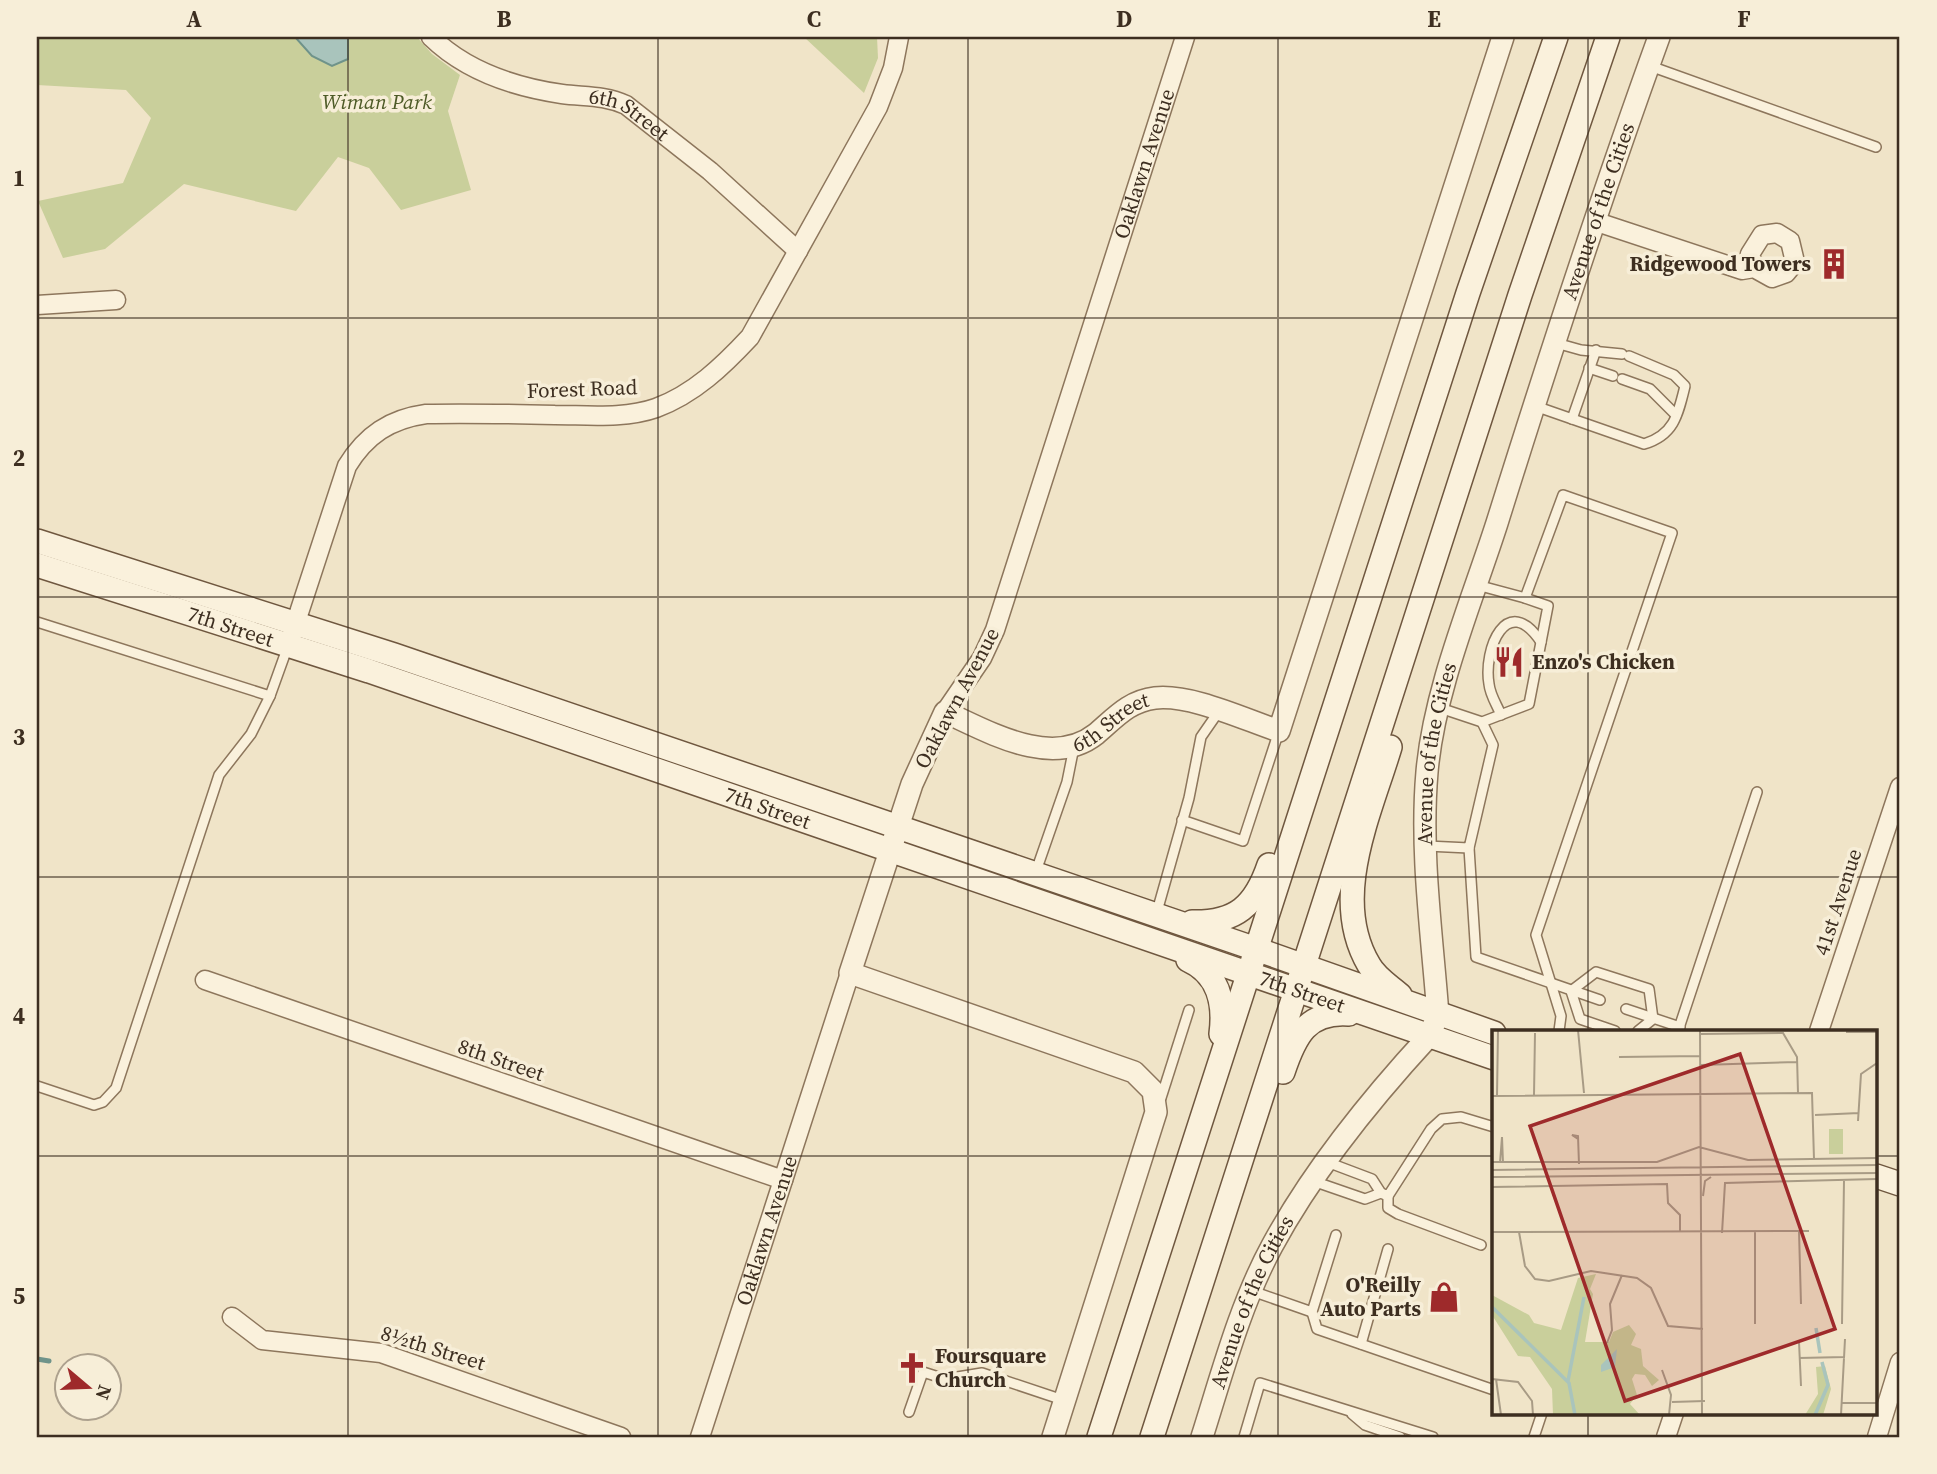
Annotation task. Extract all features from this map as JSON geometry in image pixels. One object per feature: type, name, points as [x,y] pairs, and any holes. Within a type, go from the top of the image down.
[{"type":"main road","points":[[1099,1437],[1468,293],[1556,37]]},
{"type":"main road","points":[[1152,1437],[1520,295],[1608,37]]},
{"type":"main road","points":[[1427,1011],[1369,966],[1358,937],[1351,898],[1358,859],[1409,684],[1443,534]]},
{"type":"main road","name":"7th Street","points":[[37,541],[890,850],[1492,1057]]},
{"type":"main road","name":"7th Street","points":[[37,565],[292,634],[897,827],[1492,1032]]},
{"type":"main road","points":[[1165,918],[1221,921],[1244,908],[1259,891],[1302,764],[1352,650]]},
{"type":"main road","points":[[1125,931],[1192,962],[1219,989],[1223,1021],[1217,1069]]},
{"type":"main road","points":[[1193,1310],[1248,1184],[1291,1049],[1306,1028],[1329,1012],[1368,1015]]},
{"type":"main road","points":[[1878,1177],[1900,1184]]},
{"type":"street","name":"6th Street","points":[[431,37],[474,69],[495,77],[565,95],[610,98],[626,105],[710,171],[798,251]]},
{"type":"street","name":"Forest Road","points":[[292,634],[348,466],[356,452],[378,430],[410,416],[426,414],[609,415],[656,408],[696,387],[717,371],[750,337],[878,107],[893,68],[899,37]]},
{"type":"street","name":"Oaklawn Avenue","points":[[700,1437],[912,783],[945,712],[982,658],[1002,611],[1185,37]]},
{"type":"street","points":[[1279,732],[1503,37]]},
{"type":"street","name":"Avenue of the Cities","points":[[1202,1437],[1252,1291],[1272,1247],[1326,1161],[1429,1037],[1427,771],[1440,708],[1594,220],[1659,37]]},
{"type":"street","points":[[1594,220],[1742,270],[1754,268]]},
{"type":"street","points":[[37,305],[116,300]]},
{"type":"street","name":"6th Street","points":[[945,712],[1015,741],[1050,749],[1075,745],[1097,733],[1125,708],[1153,698],[1177,698],[1279,732]]},
{"type":"street","name":"41st Avenue","points":[[1819,1030],[1900,787]]},
{"type":"street","points":[[850,973],[1134,1073],[1153,1091],[1156,1112],[1053,1437]]},
{"type":"street","name":"8th Street","points":[[205,980],[783,1180]]},
{"type":"street","name":"8½th Street","points":[[232,1317],[262,1340],[381,1353],[621,1437]]},
{"type":"street","points":[[1877,1437],[1900,1362]]},
{"type":"street","points":[[1666,1437],[1674,1414]]},
{"type":"lane","points":[[1649,66],[1876,146]]},
{"type":"lane","points":[[1534,406],[1644,444],[1662,439],[1676,415],[1685,386],[1674,375],[1626,355],[1581,350],[1555,343]]},
{"type":"lane","points":[[1572,419],[1595,350]]},
{"type":"lane","points":[[1589,368],[1650,389],[1676,415]]},
{"type":"lane","points":[[1525,598],[1563,495],[1672,533],[1536,935],[1561,1016],[1559,1030]]},
{"type":"lane","points":[[1440,708],[1482,722],[1529,704],[1548,606],[1477,585]]},
{"type":"lane","points":[[1501,715],[1488,682],[1498,631],[1507,622],[1522,621],[1541,642]]},
{"type":"lane","points":[[37,622],[270,696]]},
{"type":"lane","points":[[37,1086],[94,1105],[103,1102],[116,1088],[219,775],[246,741],[270,696],[292,634]]},
{"type":"lane","points":[[1165,918],[1182,820],[1201,737],[1219,711]]},
{"type":"lane","points":[[1482,722],[1493,745],[1469,848],[1476,957],[1600,1000]]},
{"type":"lane","points":[[1182,820],[1243,841],[1279,732]]},
{"type":"lane","points":[[1035,874],[1067,782],[1075,745]]},
{"type":"lane","points":[[1626,1009],[1679,1029],[1757,792]]},
{"type":"lane","points":[[1426,846],[1469,848]]},
{"type":"lane","points":[[1571,991],[1596,972],[1649,989],[1653,1019]]},
{"type":"lane","points":[[1571,991],[1580,1019],[1612,1030]]},
{"type":"lane","points":[[1156,1112],[1189,1010]]},
{"type":"lane","points":[[1639,1030],[1653,1019]]},
{"type":"lane","points":[[1313,1181],[1365,1199],[1384,1195],[1441,1119],[1461,1117],[1492,1129]]},
{"type":"lane","points":[[1326,1161],[1372,1179],[1384,1195],[1388,1208],[1398,1214],[1481,1245]]},
{"type":"lane","points":[[1336,1235],[1312,1312],[1317,1329],[1492,1388]]},
{"type":"lane","points":[[1361,1344],[1388,1249]]},
{"type":"lane","points":[[1252,1291],[1312,1312]]},
{"type":"lane","points":[[909,1412],[923,1372],[945,1379],[982,1373],[1065,1401]]},
{"type":"lane","points":[[1244,1437],[1260,1383],[1433,1437]]},
{"type":"lane","points":[[1347,1410],[1365,1425],[1400,1437]]},
{"type":"lane","points":[[1534,1437],[1542,1414]]},
{"type":"green space","name":"Wiman Park","points":[[37,37],[417,37],[432,54],[460,75],[448,111],[471,190],[401,210],[369,168],[338,157],[296,211],[184,184],[105,249],[63,258],[38,201],[123,183],[151,118],[126,90],[37,85]]},
{"type":"green space","points":[[804,37],[877,37],[878,58],[864,93]]},
{"type":"water","points":[[295,37],[348,37],[348,59],[332,66],[312,56]]},
{"type":"waterway","points":[[37,1359],[49,1361]]},
{"type":"place","name":"Ridgewood Towers","points":[[1834,264]]},
{"type":"place","name":"Enzo's Chicken","points":[[1509,662]]},
{"type":"place","name":"O'Reilly Auto Parts","points":[[1444,1297]]},
{"type":"place","name":"Foursquare Church","points":[[912,1368]]}]
